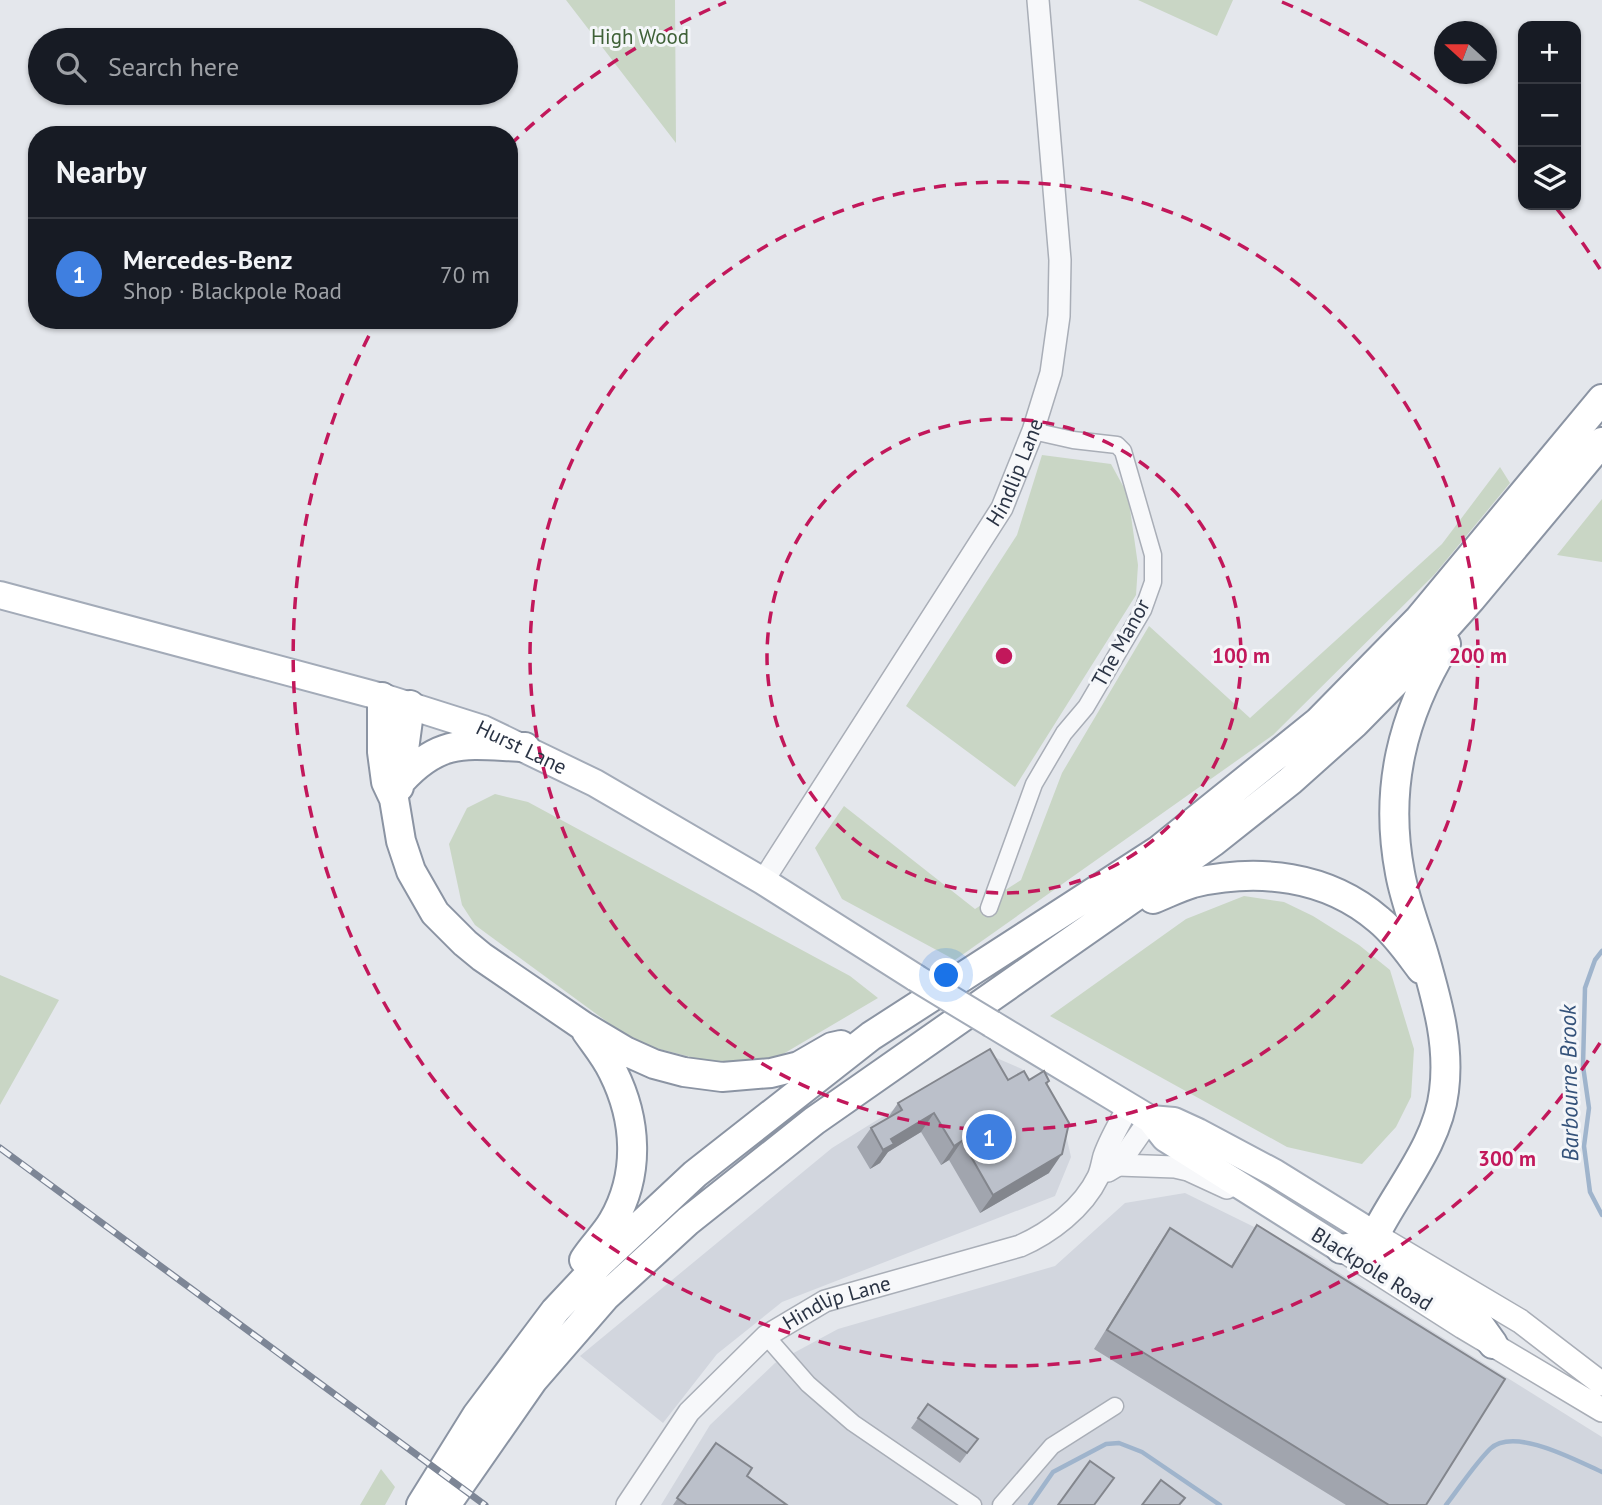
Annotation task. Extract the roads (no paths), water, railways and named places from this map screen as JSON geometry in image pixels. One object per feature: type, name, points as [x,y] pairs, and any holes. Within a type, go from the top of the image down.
[{"type":"highway","points":[[421,1505],[477,1415],[555,1311],[601,1262],[695,1174],[871,1036],[1159,850],[1318,722],[1419,620],[1602,399]]},
{"type":"highway","points":[[446,1505],[533,1380],[606,1297],[688,1221],[814,1121],[1120,909],[1213,842],[1290,781],[1355,723],[1471,599],[1602,442]]},
{"type":"highway","points":[[1341,1250],[1364,1245],[1376,1235],[1425,1147],[1437,1120],[1444,1094],[1446,1042],[1400,875],[1394,803],[1396,777],[1420,692],[1471,599]]},
{"type":"highway","points":[[382,696],[382,752],[386,782],[398,790]]},
{"type":"highway","points":[[410,705],[398,790],[401,841],[411,871],[435,913],[482,957],[583,1026],[625,1051],[654,1064],[684,1072],[722,1077],[780,1071],[799,1066],[832,1047],[871,1036]]},
{"type":"highway","points":[[398,790],[423,760],[436,751],[463,744],[524,747]]},
{"type":"highway","points":[[1120,909],[1189,884],[1214,879],[1269,875],[1299,879],[1348,898],[1380,921],[1401,943],[1431,983]]},
{"type":"highway","points":[[555,1311],[586,1257],[612,1223],[625,1195],[631,1169],[631,1121],[613,1072],[583,1026]]},
{"type":"highway","points":[[1376,1235],[1379,1253],[1387,1261],[1473,1316],[1493,1344]]},
{"type":"main road","name":"Hurst Lane","points":[[0,594],[382,696],[483,729],[596,783],[763,881],[992,1024]]},
{"type":"main road","name":"Blackpole Road","points":[[992,1024],[1139,1113],[1164,1138],[1602,1410]]},
{"type":"main road","name":"Blackpole Road","points":[[1139,1113],[1174,1121],[1275,1173],[1520,1321],[1602,1384]]},
{"type":"street","name":"Hindlip Lane","points":[[763,881],[1002,508],[1033,431],[1051,373],[1059,316],[1060,260],[1038,0]]},
{"type":"street","name":"The Manor","points":[[989,908],[1034,784],[1064,733],[1086,707],[1105,675],[1143,610],[1153,582],[1153,555],[1131,471],[1123,451],[1116,445],[1073,440],[1033,431]]},
{"type":"street","name":"Hindlip Lane","points":[[1098,1177],[1118,1166],[1139,1113]]},
{"type":"street","name":"Hindlip Lane","points":[[627,1505],[689,1412],[766,1336],[825,1301],[1035,1240],[1060,1222],[1082,1200],[1098,1177],[1104,1154],[1139,1113]]},
{"type":"street","points":[[1118,1166],[1175,1167],[1188,1170],[1229,1189],[1250,1192]]},
{"type":"street","points":[[766,1336],[808,1384],[853,1423],[973,1505]]},
{"type":"street","points":[[1001,1505],[1052,1446],[1115,1406]]},
{"type":"waterway","name":"Barbourne Brook","points":[[1602,951],[1595,960],[1585,988],[1583,1066],[1589,1108],[1584,1146],[1590,1192],[1602,1215]]},
{"type":"waterway","name":"Barbourne Brook","points":[[1030,1505],[1053,1472],[1106,1444],[1119,1443],[1142,1452],[1220,1505]]},
{"type":"waterway","name":"Barbourne Brook","points":[[1446,1505],[1484,1455],[1501,1443],[1529,1443],[1602,1472]]},
{"type":"railway","points":[[0,1148],[485,1505]]},
{"type":"place","name":"Mercedes-Benz","points":[[989,1137]]},
{"type":"park label","name":"High Wood","points":[[640,37]]}]
